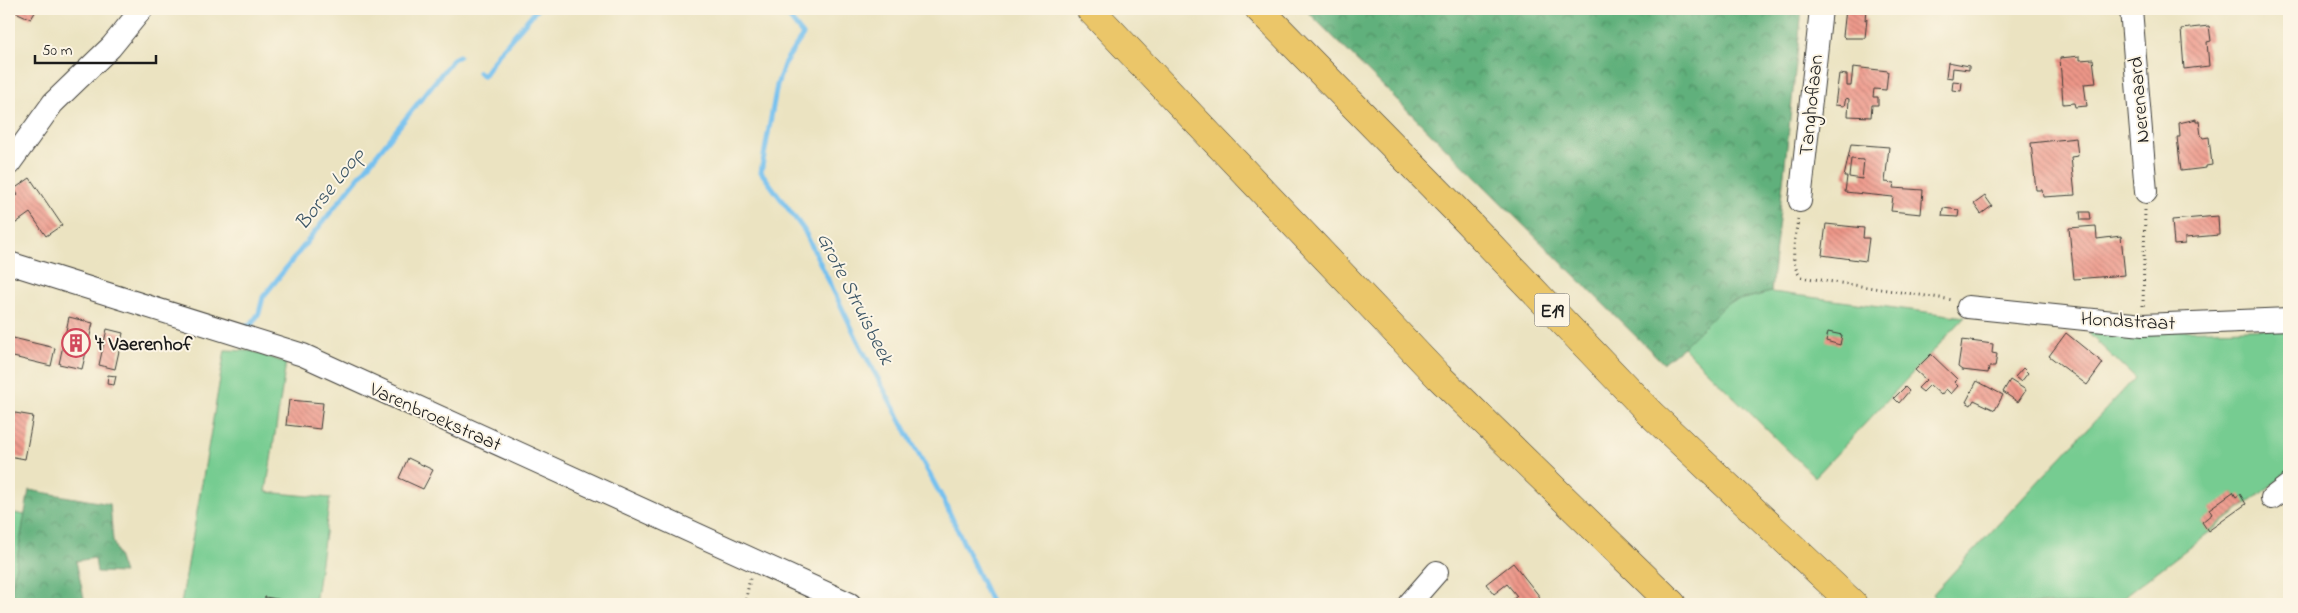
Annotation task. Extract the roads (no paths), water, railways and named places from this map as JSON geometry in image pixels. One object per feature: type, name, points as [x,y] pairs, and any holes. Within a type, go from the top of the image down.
[{"type":"highway","points":[[1090,9],[1439,377],[1672,604]]},
{"type":"highway","name":"E19","points":[[1259,9],[1464,218],[1650,413],[1853,604]]},
{"type":"street","points":[[9,164],[53,103],[106,52],[142,9]]},
{"type":"street","name":"Tanghoflaan","points":[[1800,201],[1821,9]]},
{"type":"street","name":"Nerenaard","points":[[2131,9],[2146,192]]},
{"type":"street","name":"Varenbroekstraat","points":[[9,263],[303,355],[850,604]]},
{"type":"street","name":"Hondstraat","points":[[1968,307],[2143,325],[2289,319]]},
{"type":"street","points":[[1408,604],[1438,572]]},
{"type":"waterway","name":"Borse Loop","points":[[479,72],[483,76],[499,53],[537,9]]},
{"type":"waterway","name":"Grote Struisbeek","points":[[782,9],[803,35],[785,62],[777,85],[761,172],[804,230],[862,349],[945,503],[992,604]]},
{"type":"waterway","name":"Borse Loop","points":[[243,327],[251,325],[259,313],[263,297],[453,59],[459,56]]},
{"type":"place","name":"'t Vaerenhof","points":[[76,343]]}]
